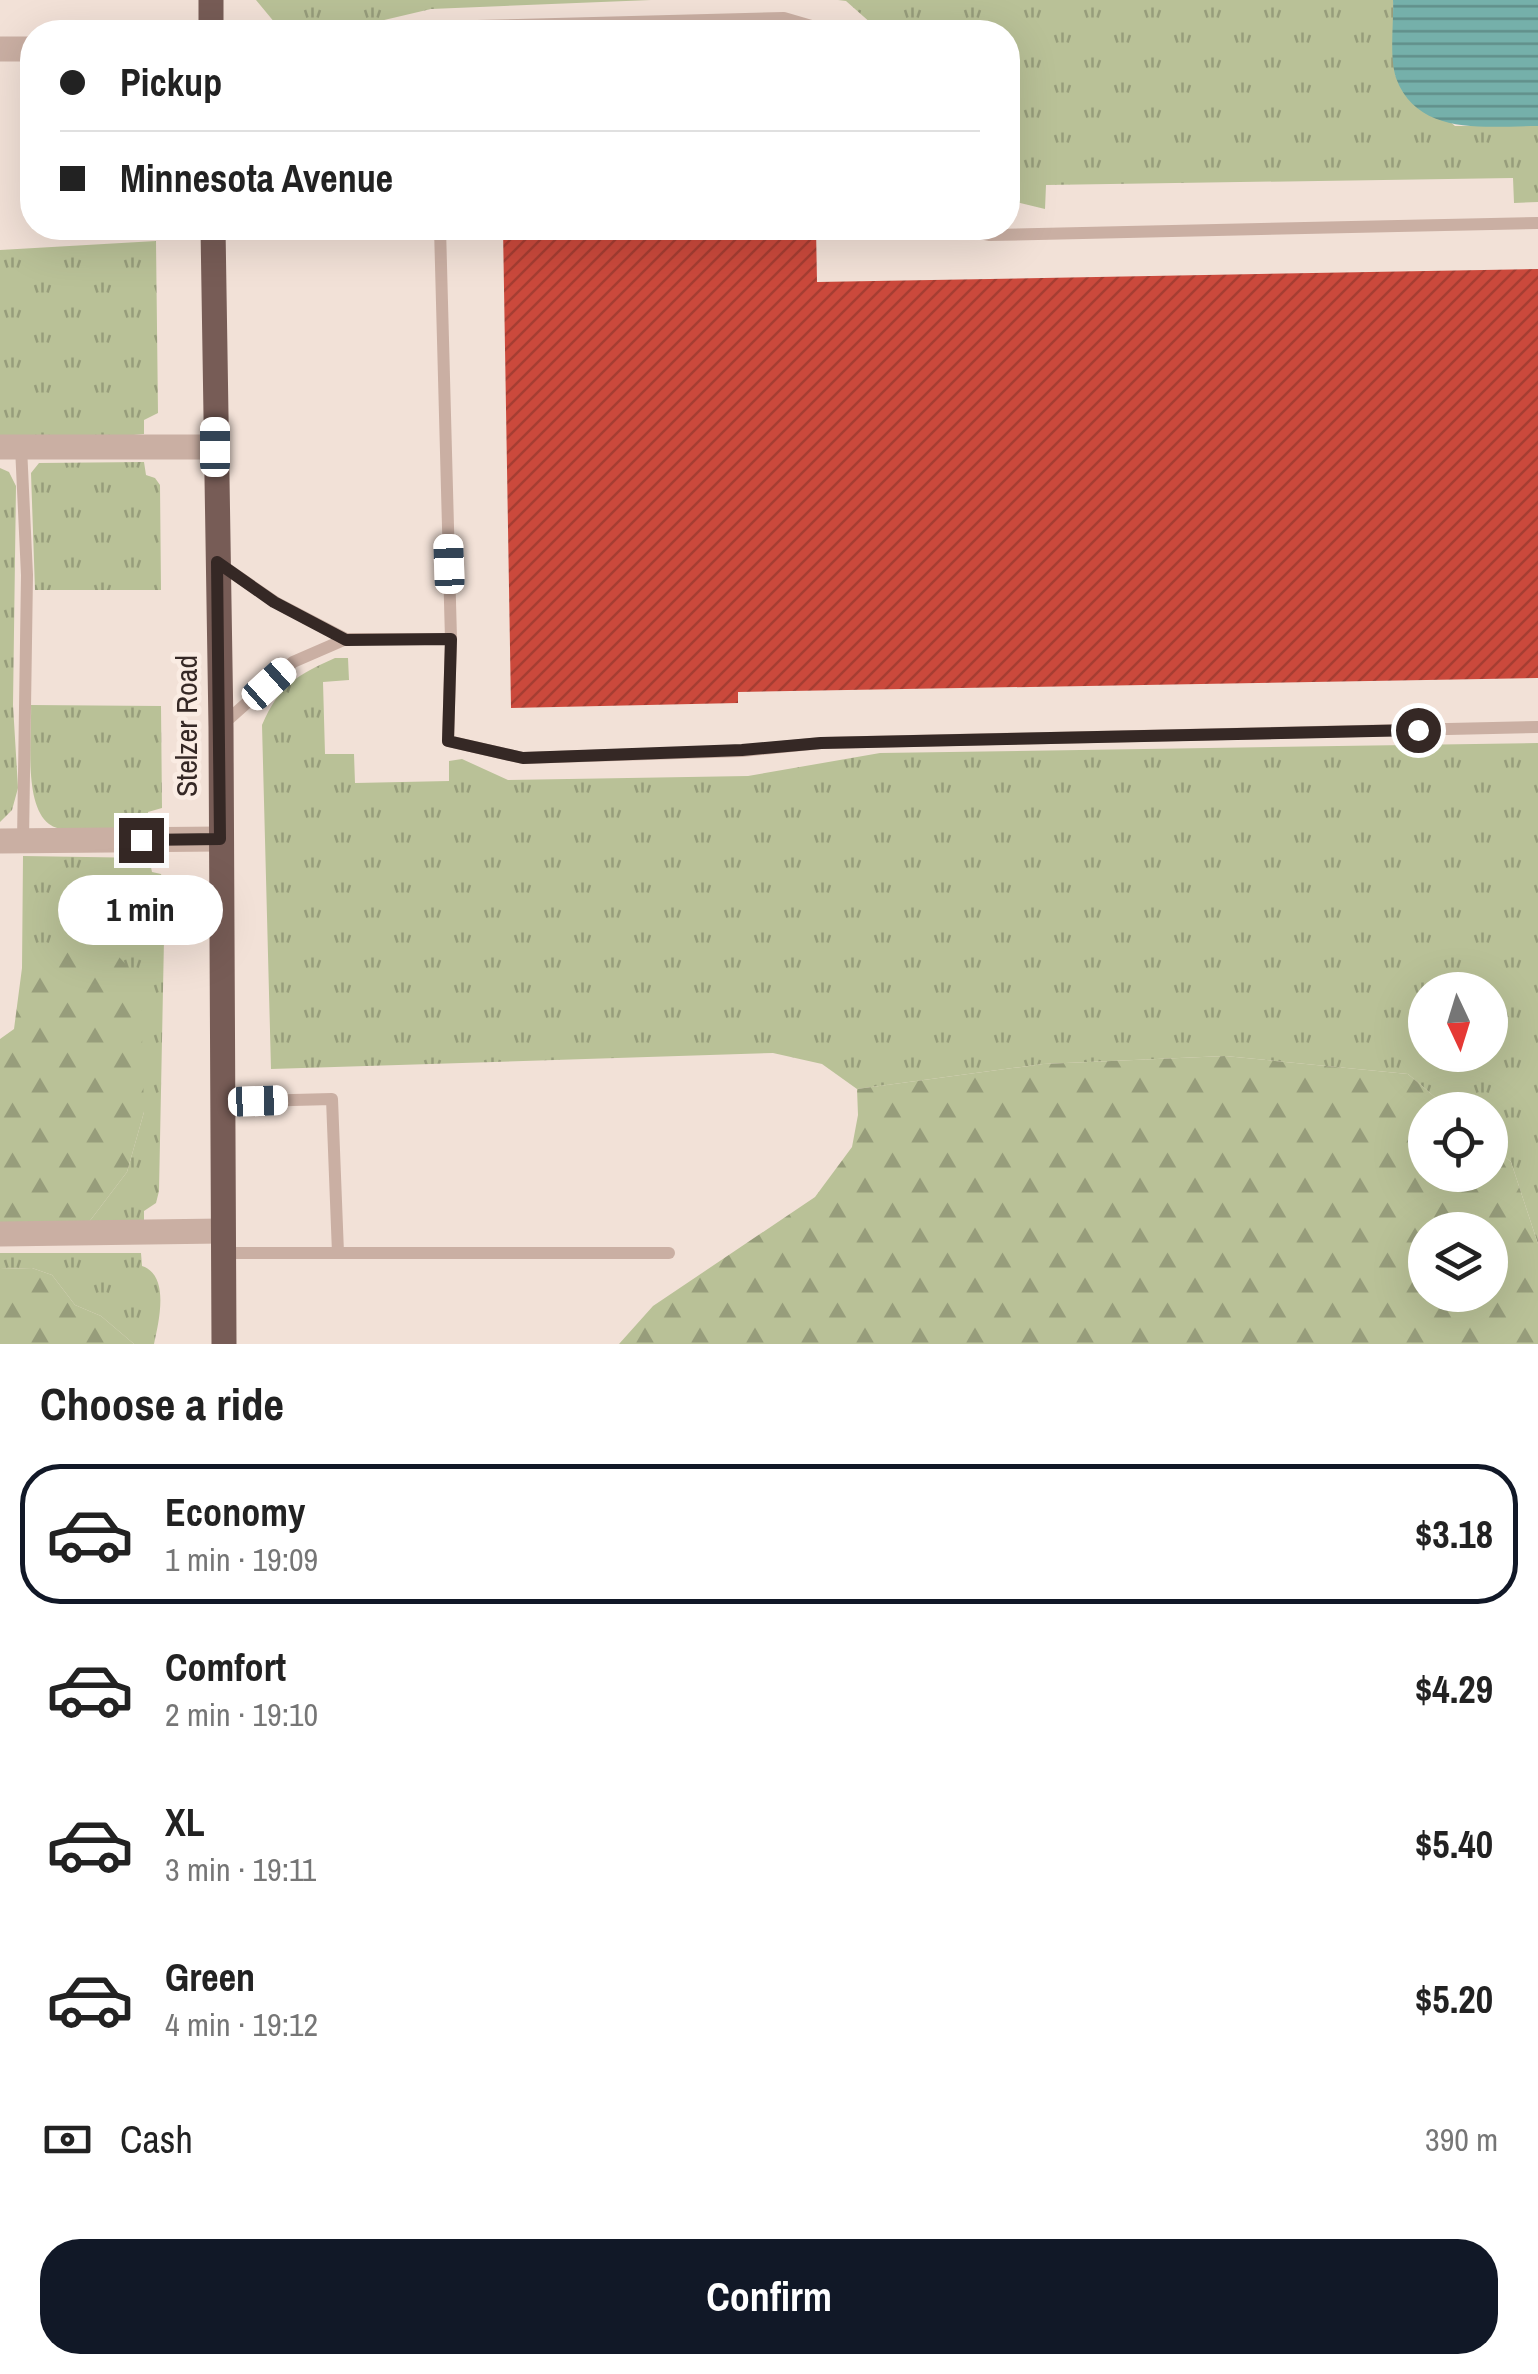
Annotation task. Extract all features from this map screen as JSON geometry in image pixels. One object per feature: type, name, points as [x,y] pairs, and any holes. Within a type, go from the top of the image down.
[{"type":"main road","name":"Stelzer Road","points":[[213,240],[224,1344]]},
{"type":"street","points":[[11,447],[215,447]]},
{"type":"street","points":[[12,841],[220,839]]},
{"type":"street","points":[[0,1234],[222,1242]]},
{"type":"lane","points":[[708,20],[791,20]]},
{"type":"lane","points":[[1020,234],[1538,223]]},
{"type":"lane","points":[[440,240],[451,639],[448,741],[523,758],[742,750],[821,743],[1538,727]]},
{"type":"lane","points":[[11,447],[27,575],[12,841]]},
{"type":"lane","points":[[217,562],[274,602],[346,640]]},
{"type":"lane","points":[[220,727],[293,662],[346,640],[451,639]]},
{"type":"lane","points":[[221,1102],[332,1099],[338,1253]]},
{"type":"lane","points":[[222,1242],[338,1253],[669,1253]]},
{"type":"green space","points":[[256,0],[651,0],[431,9],[384,20],[273,20]]},
{"type":"green space","points":[[838,0],[1393,0],[1395,75],[1455,126],[1538,126],[1538,202],[1514,203],[1513,178],[1046,185],[1045,209],[1020,203],[1020,20],[867,20],[846,1]]},
{"type":"green space","points":[[156,241],[158,413],[144,420],[144,434],[73,441],[0,442],[0,250]]},
{"type":"green space","points":[[144,462],[146,475],[160,485],[161,590],[35,590],[31,473],[39,463]]},
{"type":"green space","points":[[0,468],[9,472],[16,486],[13,705],[18,788],[12,810],[0,822]]},
{"type":"green space","points":[[335,658],[348,658],[349,680],[323,682],[325,754],[354,754],[355,783],[449,781],[449,761],[462,759],[508,780],[748,776],[880,753],[1538,743],[1538,1244],[1508,1159],[1508,1092],[1429,1092],[1408,1074],[1225,1056],[1043,1064],[857,1089],[822,1064],[773,1053],[271,1069],[262,725],[276,700],[300,676]]},
{"type":"green space","points":[[31,705],[161,706],[162,808],[148,812],[149,831],[83,832],[49,824],[35,801],[32,786]]},
{"type":"green space","points":[[23,856],[149,858],[152,872],[161,874],[165,889],[159,1191],[156,1203],[144,1211],[144,1224],[89,1222],[127,1172],[144,1112],[22,968]]},
{"type":"green space","points":[[76,938],[109,946],[131,970],[141,999],[144,1112],[127,1172],[89,1222],[0,1230],[0,1039],[14,1029],[22,968],[44,950]]},
{"type":"green space","points":[[1225,1056],[1408,1074],[1429,1092],[1408,1092],[1408,1192],[1508,1192],[1508,1159],[1511,1162],[1538,1244],[1538,1344],[619,1344],[653,1306],[815,1197],[852,1147],[858,1115],[857,1089],[1043,1064]]},
{"type":"green space","points":[[0,1253],[141,1253],[142,1266],[151,1271],[159,1289],[160,1312],[154,1344],[134,1344],[101,1316],[75,1305],[52,1275],[32,1268],[0,1269]]},
{"type":"green space","points":[[32,1268],[52,1275],[75,1305],[101,1316],[134,1344],[0,1344],[0,1269]]},
{"type":"water","points":[[1393,0],[1538,0],[1538,126],[1456,124],[1420,110],[1406,97],[1396,78]]},
{"type":"building","points":[[503,240],[816,240],[817,282],[1538,269],[1538,678],[738,692],[738,703],[511,708]]},
{"type":"route","points":[[141,840],[220,839],[217,562],[274,602],[346,640],[451,639],[448,741],[523,758],[742,750],[821,743],[1418,730]]}]
